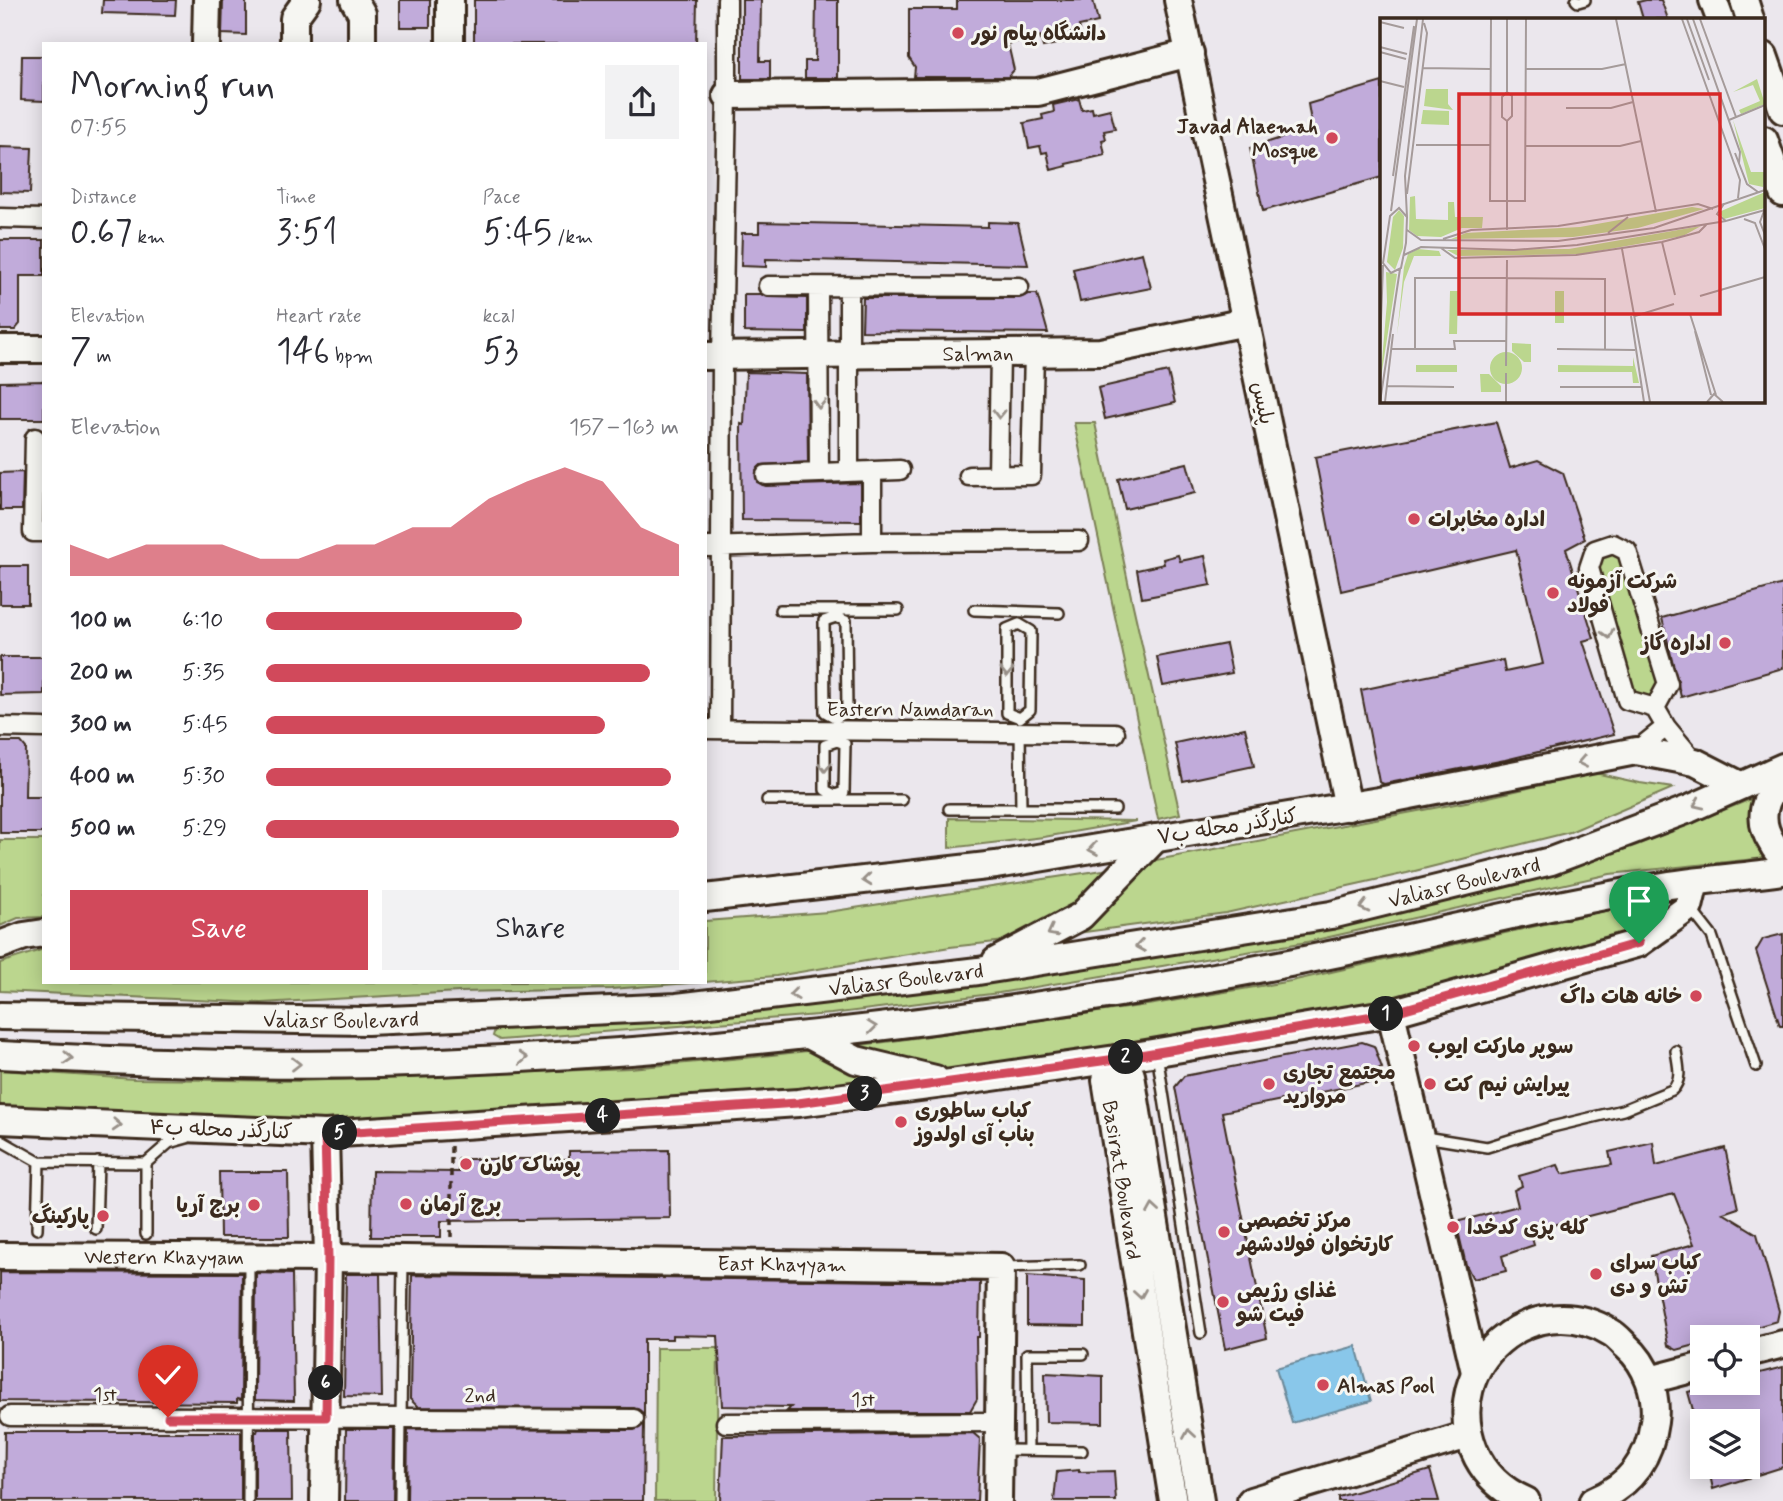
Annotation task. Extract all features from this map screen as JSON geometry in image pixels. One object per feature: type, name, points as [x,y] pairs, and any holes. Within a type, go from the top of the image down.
[{"type":"street","points":[[206,42],[207,0]]},
{"type":"street","points":[[294,42],[294,18],[307,0]]},
{"type":"street","points":[[354,0],[362,14],[362,42]]},
{"type":"street","points":[[450,0],[450,42]]},
{"type":"street","points":[[713,729],[713,356],[727,95],[727,0]]},
{"type":"street","name":"پلیس","points":[[1178,0],[1348,807]]},
{"type":"street","points":[[1713,0],[1720,18]]},
{"type":"street","points":[[1744,0],[1751,18]]},
{"type":"street","points":[[727,95],[1038,92],[1190,53]]},
{"type":"street","points":[[1766,62],[1783,110]]},
{"type":"street","points":[[1766,146],[1783,193]]},
{"type":"street","points":[[0,218],[42,219]]},
{"type":"street","points":[[768,286],[1019,287]]},
{"type":"street","points":[[818,287],[819,473]]},
{"type":"street","points":[[849,287],[849,471]]},
{"type":"street","name":"Salman","points":[[713,356],[1101,352],[1246,322]]},
{"type":"street","points":[[0,349],[42,349]]},
{"type":"street","points":[[998,475],[1000,353]]},
{"type":"street","points":[[969,476],[1031,475],[1034,353]]},
{"type":"street","points":[[34,438],[33,532],[42,532]]},
{"type":"street","points":[[766,475],[900,470]]},
{"type":"street","points":[[872,471],[872,542]]},
{"type":"street","points":[[713,547],[872,542],[1079,541]]},
{"type":"street","points":[[1655,708],[1668,684],[1627,551],[1613,544],[1595,550],[1590,568],[1627,700],[1655,708],[1695,762]]},
{"type":"street","name":"Eastern Namdaran","points":[[713,729],[837,730],[1020,725],[1115,733]]},
{"type":"street","points":[[0,727],[42,728]]},
{"type":"street","points":[[1636,751],[1667,727]]},
{"type":"street","name":"کنارگذر محله ب۷","points":[[707,898],[996,865],[1348,807],[1636,751],[1695,762],[1741,786]]},
{"type":"street","name":"Valiasr Boulevard","points":[[0,1016],[194,1021],[367,1021],[677,1007],[978,971],[1331,915],[1550,861],[1689,808],[1783,766]]},
{"type":"street","points":[[1783,777],[1768,798],[1762,818],[1766,834],[1778,853],[1783,855]]},
{"type":"street","points":[[978,971],[1082,916],[1156,838]]},
{"type":"street","name":"Valiasr Boulevard","points":[[0,1055],[201,1064],[375,1064],[661,1048],[809,1035],[1146,989],[1335,953],[1552,906],[1692,894],[1783,871]]},
{"type":"street","name":"کنارگذر محله ب۴","points":[[0,1120],[325,1134],[798,1103],[951,1083],[1116,1059],[1391,1013],[1639,943],[1692,894]]},
{"type":"street","points":[[0,945],[24,936],[42,933]]},
{"type":"street","points":[[1391,1013],[1475,1372]]},
{"type":"street","points":[[474,1016],[477,1060]]},
{"type":"street","points":[[809,1035],[856,1060],[951,1083]]},
{"type":"street","name":"Basirat Boulevard","points":[[1172,1501],[1107,1080],[1116,1059],[1131,1075],[1200,1501]]},
{"type":"street","points":[[324,1501],[328,1258],[325,1134]]},
{"type":"street","name":"Western Khayyam","points":[[0,1256],[328,1258]]},
{"type":"street","name":"East Khayyam","points":[[328,1258],[1001,1266]]},
{"type":"street","points":[[998,1501],[1001,1266]]},
{"type":"street","points":[[1526,1501],[1499,1485],[1479,1462],[1468,1435],[1466,1403],[1475,1372],[1493,1346],[1519,1328],[1549,1319],[1581,1320],[1610,1332],[1634,1352],[1650,1380],[1656,1411],[1651,1443],[1636,1471],[1613,1493],[1593,1501]]},
{"type":"street","points":[[1760,1350],[1783,1344]]},
{"type":"street","points":[[1650,1380],[1690,1369]]},
{"type":"street","name":"1st","points":[[10,1416],[326,1417]]},
{"type":"street","name":"2nd","points":[[326,1417],[634,1419]]},
{"type":"street","name":"1st","points":[[726,1423],[999,1422]]},
{"type":"street","points":[[1251,1501],[1468,1435]]},
{"type":"lane","points":[[1576,0],[1585,0]]},
{"type":"lane","points":[[780,610],[836,614],[898,610]]},
{"type":"lane","points":[[974,610],[1059,612]]},
{"type":"lane","points":[[1018,611],[1018,624]]},
{"type":"lane","points":[[835,797],[825,790],[825,745],[846,712],[846,621],[836,614]]},
{"type":"lane","points":[[835,797],[844,792],[845,744],[825,712],[824,621],[836,614]]},
{"type":"lane","points":[[1018,624],[1031,631],[1030,710],[1020,725],[1021,808]]},
{"type":"lane","points":[[1018,624],[1007,629],[1007,713],[1020,725]]},
{"type":"lane","points":[[767,800],[835,797],[902,800]]},
{"type":"lane","points":[[949,808],[1115,809]]},
{"type":"lane","points":[[1692,894],[1712,936],[1756,1066]]},
{"type":"lane","points":[[1420,1136],[1488,1146],[1623,1110],[1678,1085],[1676,1051]]},
{"type":"lane","points":[[1156,1052],[1200,1333]]},
{"type":"lane","points":[[0,1140],[39,1162],[146,1163],[169,1143],[223,1130]]},
{"type":"lane","points":[[37,1229],[39,1162]]},
{"type":"lane","points":[[96,1229],[98,1162]]},
{"type":"lane","points":[[146,1163],[146,1234]]},
{"type":"lane","points":[[248,1501],[249,1258]]},
{"type":"lane","points":[[400,1501],[403,1259]]},
{"type":"lane","points":[[1001,1266],[1080,1265]]},
{"type":"lane","points":[[1028,1450],[1027,1354],[1083,1354]]},
{"type":"lane","points":[[999,1450],[1082,1451]]},
{"type":"path","points":[[451,1125],[451,1259]]},
{"type":"green space","points":[[1074,423],[1095,423],[1180,814],[1158,819]]},
{"type":"green space","points":[[1609,551],[1622,554],[1660,675],[1659,691],[1651,701],[1631,697],[1595,562]]},
{"type":"green space","points":[[1595,773],[1673,788],[1570,832],[1407,873],[1226,913],[950,947],[776,976],[707,982],[707,921],[828,912],[1103,870],[1471,801]]},
{"type":"green space","points":[[1751,799],[1751,830],[1765,858],[1610,874],[1307,942],[999,993],[831,1014],[500,1040],[493,1036],[496,1026],[620,1020],[1572,867],[1637,845]]},
{"type":"green space","points":[[949,818],[1136,821],[1044,837],[949,848]]},
{"type":"green space","points":[[0,840],[42,840],[42,917],[18,918],[0,926]]},
{"type":"green space","points":[[1657,899],[1641,919],[1609,944],[1439,991],[1245,1029],[833,1090],[569,1109],[450,1113],[341,1121],[273,1121],[0,1108],[0,1070],[135,1079],[301,1081],[630,1068],[885,1042],[1154,1004],[1291,981]]},
{"type":"green space","points":[[42,950],[42,984],[677,984],[261,1003],[0,991],[0,963]]},
{"type":"green space","points":[[656,1348],[718,1348],[716,1501],[655,1501]]},
{"type":"water","name":"Almas Pool","points":[[1356,1346],[1371,1401],[1292,1423],[1276,1368]]},
{"type":"building","points":[[103,0],[176,0],[175,15],[102,13]]},
{"type":"building","points":[[223,0],[246,0],[246,35],[222,34]]},
{"type":"building","points":[[400,0],[430,0],[430,27],[400,27]]},
{"type":"building","points":[[474,0],[697,0],[696,42],[474,42]]},
{"type":"building","points":[[742,0],[761,0],[760,61],[770,61],[770,79],[742,79]]},
{"type":"building","points":[[816,0],[838,0],[838,78],[805,78],[805,61],[815,61]]},
{"type":"building","name":"دانشگاه پیام نور","points":[[957,0],[1093,0],[1098,22],[1079,26],[1080,30],[1068,34],[1069,41],[1043,47],[1040,36],[1008,44],[1014,70],[1008,77],[914,77],[915,67],[909,58],[909,9],[957,9]]},
{"type":"building","points":[[1661,0],[1668,18],[1643,18],[1638,2]]},
{"type":"building","points":[[22,56],[42,56],[42,101],[21,100]]},
{"type":"building","name":"Javad Alaemah Mosque","points":[[1380,83],[1380,178],[1263,211],[1250,148],[1312,128],[1308,104]]},
{"type":"building","points":[[1079,99],[1082,110],[1092,108],[1093,113],[1110,109],[1115,129],[1104,131],[1106,139],[1102,140],[1105,155],[1051,170],[1047,152],[1042,153],[1040,146],[1029,148],[1024,123],[1043,119],[1042,115],[1054,112],[1053,105]]},
{"type":"building","points":[[0,147],[32,148],[30,193],[0,192]]},
{"type":"building","points":[[759,222],[988,227],[988,222],[1018,223],[1028,265],[766,259],[766,267],[741,266],[742,233],[759,233]]},
{"type":"building","points":[[0,240],[42,240],[42,276],[20,276],[20,324],[15,330],[0,330]]},
{"type":"building","points":[[1142,253],[1151,288],[1080,302],[1073,269]]},
{"type":"building","points":[[744,294],[807,298],[807,333],[744,332]]},
{"type":"building","points":[[1037,294],[1048,333],[862,331],[863,298],[1019,298]]},
{"type":"building","points":[[746,372],[807,374],[808,462],[761,465],[756,470],[757,482],[766,486],[861,483],[861,521],[742,520],[741,424],[744,425]]},
{"type":"building","points":[[1168,372],[1175,403],[1105,419],[1098,388]]},
{"type":"building","points":[[42,381],[42,419],[0,419],[0,382]]},
{"type":"building","points":[[1496,422],[1510,468],[1538,460],[1563,473],[1585,539],[1566,549],[1594,638],[1583,641],[1614,734],[1505,760],[1384,784],[1379,782],[1361,690],[1503,660],[1505,672],[1543,664],[1516,550],[1341,591],[1315,457]]},
{"type":"building","points":[[1187,463],[1195,493],[1125,509],[1118,479]]},
{"type":"building","points":[[23,472],[22,510],[0,510],[0,473]]},
{"type":"building","points":[[1178,555],[1180,561],[1205,556],[1211,585],[1142,598],[1137,570],[1164,564],[1163,559]]},
{"type":"building","points":[[0,566],[28,566],[28,604],[0,604]]},
{"type":"building","name":"اداره گاز","points":[[1783,584],[1783,668],[1681,697],[1662,618]]},
{"type":"building","points":[[1226,644],[1232,673],[1163,686],[1157,657]]},
{"type":"building","points":[[0,657],[42,657],[42,694],[0,695]]},
{"type":"building","points":[[1245,728],[1254,766],[1183,781],[1175,743]]},
{"type":"building","points":[[0,742],[21,742],[26,748],[25,797],[42,797],[42,833],[0,833]]},
{"type":"building","points":[[1783,934],[1783,1026],[1780,1026],[1756,951],[1763,939]]},
{"type":"building","points":[[1362,1042],[1374,1046],[1382,1068],[1369,1071],[1371,1082],[1222,1112],[1267,1338],[1225,1349],[1175,1087],[1184,1076]]},
{"type":"building","points":[[1653,1142],[1656,1166],[1725,1148],[1738,1208],[1723,1213],[1757,1234],[1779,1311],[1777,1321],[1760,1326],[1690,1325],[1690,1346],[1677,1350],[1668,1345],[1651,1256],[1694,1244],[1674,1194],[1530,1231],[1534,1245],[1502,1256],[1506,1271],[1473,1279],[1466,1265],[1456,1222],[1518,1206],[1514,1190],[1522,1186],[1519,1176],[1558,1165],[1562,1174],[1612,1165],[1609,1152]]},
{"type":"building","points":[[669,1150],[670,1218],[441,1221],[441,1237],[371,1237],[372,1171],[458,1172],[458,1159],[569,1159],[569,1151]]},
{"type":"building","name":"برج آریا","points":[[219,1172],[288,1172],[289,1237],[220,1237]]},
{"type":"building","points":[[0,1272],[242,1273],[241,1400],[237,1399],[237,1403],[0,1401]]},
{"type":"building","points":[[256,1273],[292,1274],[294,1401],[255,1400]]},
{"type":"building","points":[[346,1274],[380,1274],[382,1397],[344,1396]]},
{"type":"building","points":[[412,1275],[980,1282],[979,1337],[976,1337],[977,1399],[970,1411],[787,1411],[791,1407],[722,1406],[718,1336],[672,1335],[672,1339],[644,1339],[644,1414],[634,1408],[418,1407],[410,1399]]},
{"type":"building","points":[[1027,1276],[1085,1280],[1085,1326],[1027,1325]]},
{"type":"building","points":[[1783,1367],[1783,1467],[1760,1474],[1760,1409],[1693,1409],[1688,1392],[1690,1395],[1760,1395],[1760,1373]]},
{"type":"building","points":[[1045,1373],[1103,1376],[1103,1423],[1046,1422]]},
{"type":"building","points":[[644,1424],[643,1501],[407,1501],[408,1429],[634,1430]]},
{"type":"building","points":[[258,1429],[291,1429],[292,1501],[255,1501],[255,1432]]},
{"type":"building","points":[[346,1429],[394,1429],[393,1501],[345,1501]]},
{"type":"building","points":[[5,1432],[241,1432],[241,1501],[4,1501]]},
{"type":"building","points":[[973,1433],[980,1439],[977,1501],[720,1501],[723,1436]]},
{"type":"building","points":[[1430,1470],[1439,1501],[1338,1501],[1338,1497]]},
{"type":"building","points":[[1114,1471],[1116,1501],[1054,1501],[1057,1472]]},
{"type":"building","points":[[1711,1479],[1745,1479],[1713,1489]]},
{"type":"place","name":"دانشگاه پیام نور","points":[[958,33]]},
{"type":"place","name":"Javad Alaemah Mosque","points":[[1332,138]]},
{"type":"place","name":"اداره مخابرات","points":[[1414,519]]},
{"type":"place","name":"شرکت آزمونه فولاد","points":[[1553,593]]},
{"type":"place","name":"اداره گاز","points":[[1725,643]]},
{"type":"place","name":"خانه هات داگ","points":[[1696,996]]},
{"type":"place","name":"سوپر مارکت ایوب","points":[[1414,1046]]},
{"type":"place","name":"مجتمع تجاری مروارید","points":[[1269,1084]]},
{"type":"place","name":"پیرایش نیم کت","points":[[1430,1084]]},
{"type":"place","name":"کباب ساطوری بناب آی اولدوز","points":[[901,1122]]},
{"type":"place","name":"پوشاک کارن","points":[[466,1164]]},
{"type":"place","name":"برج آرمان","points":[[406,1204]]},
{"type":"place","name":"برج آریا","points":[[254,1205]]},
{"type":"place","name":"پارکینگ","points":[[103,1216]]},
{"type":"place","name":"کله پزی کدخدا","points":[[1453,1227]]},
{"type":"place","name":"مرکز تخصصی کارتخوان فولادشهر","points":[[1224,1232]]},
{"type":"place","name":"کباب سرای تش و دی","points":[[1596,1274]]},
{"type":"place","name":"غذای رژیمی فیت شو","points":[[1223,1302]]},
{"type":"place","name":"Almas Pool","points":[[1323,1385]]},
{"type":"route","points":[[168,1417],[326,1417],[328,1258],[325,1134],[798,1103],[951,1083],[1116,1059],[1391,1013],[1639,943]]}]
